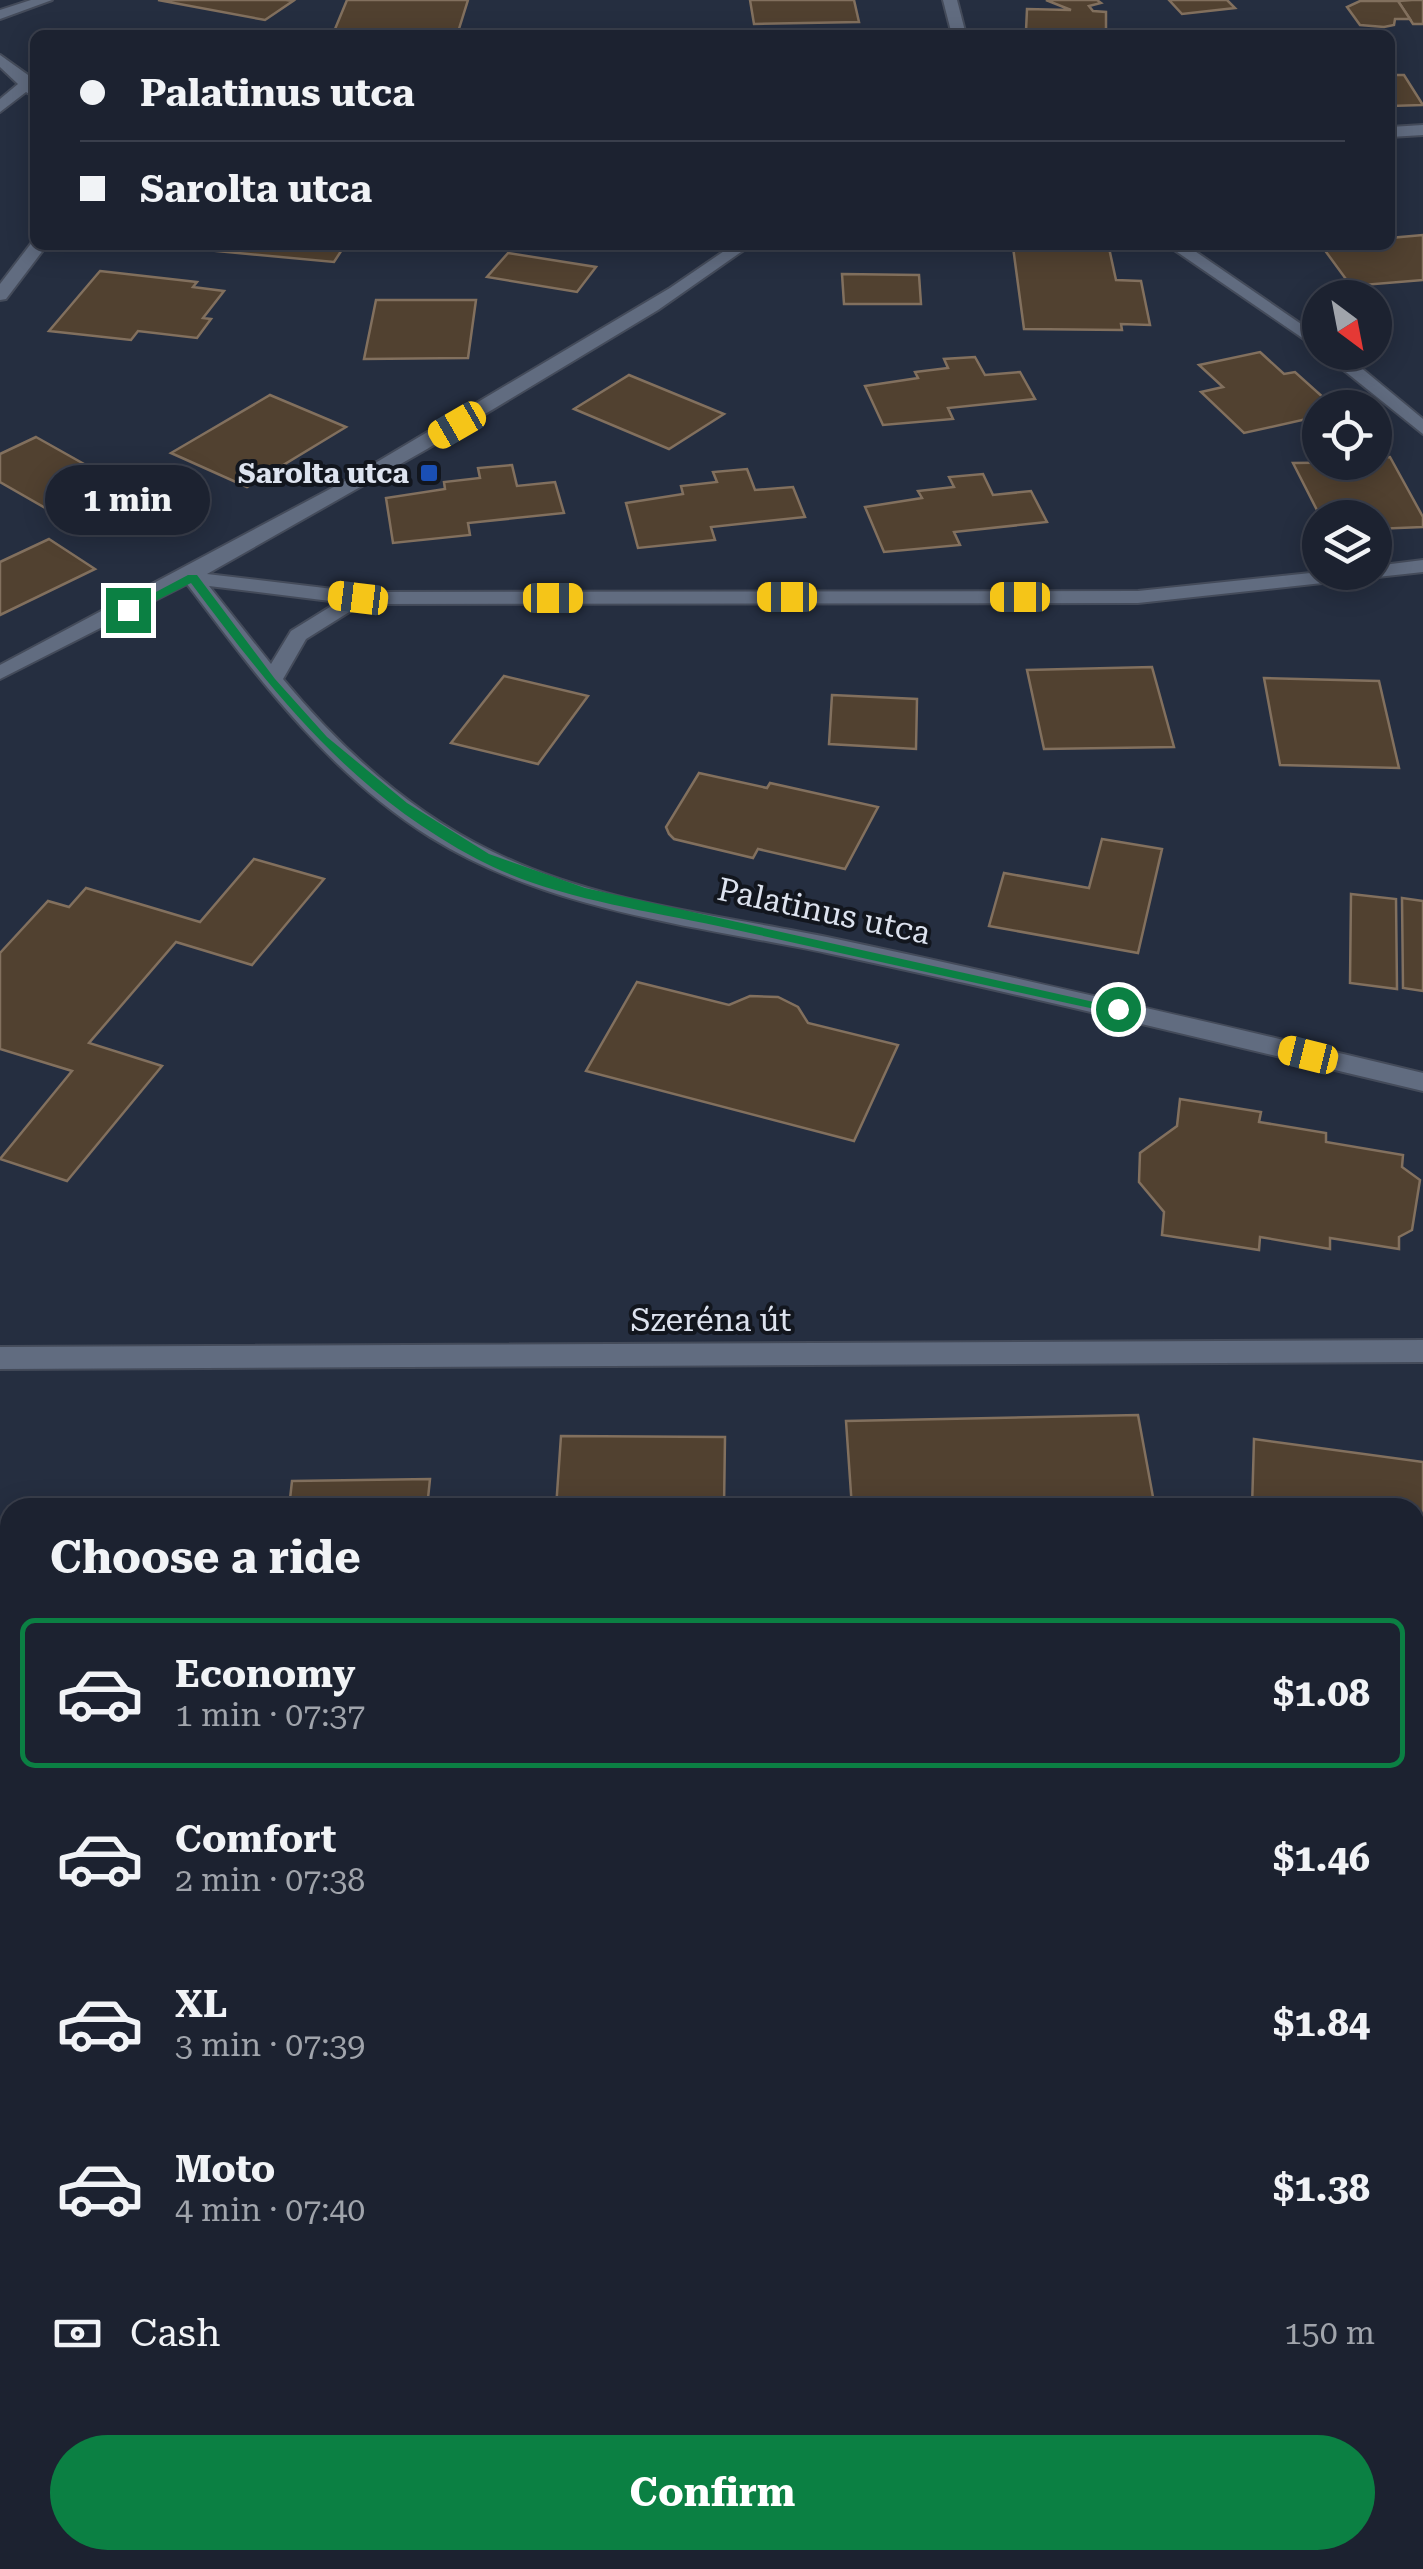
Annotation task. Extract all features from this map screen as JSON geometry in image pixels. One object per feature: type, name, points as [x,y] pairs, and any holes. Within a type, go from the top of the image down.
[{"type":"street","points":[[0,15],[46,0]]},
{"type":"street","points":[[950,0],[957,30]]},
{"type":"street","points":[[0,59],[30,85]]},
{"type":"street","points":[[0,107],[30,88]]},
{"type":"street","points":[[1395,132],[1423,130]]},
{"type":"street","points":[[0,295],[35,250]]},
{"type":"street","points":[[0,673],[192,578],[457,425],[735,250]]},
{"type":"street","points":[[1181,250],[1302,333]]},
{"type":"street","points":[[1352,370],[1423,428]]},
{"type":"street","points":[[1392,570],[1423,566]]},
{"type":"street","points":[[192,578],[358,598],[1138,597],[1302,580]]},
{"type":"street","name":"Palatinus utca","points":[[192,578],[271,682],[322,740],[402,806],[484,857],[582,892],[1118,1009],[1423,1082]]},
{"type":"street","points":[[271,682],[298,635],[358,598]]},
{"type":"street","name":"Szeréna út","points":[[0,1358],[1423,1352]]},
{"type":"building","points":[[158,0],[286,0],[293,1],[265,20]]},
{"type":"building","points":[[347,0],[468,0],[459,30],[335,29]]},
{"type":"building","points":[[750,0],[854,0],[859,22],[754,24]]},
{"type":"building","points":[[1046,0],[1097,0],[1101,3],[1089,6],[1093,11],[1106,12],[1106,30],[1026,30],[1027,9],[1071,10]]},
{"type":"building","points":[[1169,0],[1227,0],[1235,8],[1182,14]]},
{"type":"building","points":[[1423,0],[1423,24],[1413,24],[1398,1]]},
{"type":"building","points":[[1360,1],[1398,1],[1410,19],[1395,19],[1394,25],[1384,27],[1360,25],[1347,7]]},
{"type":"building","points":[[1395,75],[1404,75],[1423,105],[1395,106]]},
{"type":"building","points":[[1423,235],[1423,280],[1347,280],[1325,250],[1395,250],[1395,238]]},
{"type":"building","points":[[206,250],[342,250],[334,262]]},
{"type":"building","points":[[1013,250],[1109,250],[1116,280],[1141,281],[1150,325],[1121,324],[1122,330],[1024,329]]},
{"type":"building","points":[[508,253],[596,267],[577,292],[487,277]]},
{"type":"building","points":[[100,271],[197,282],[193,287],[224,291],[203,318],[211,319],[197,338],[138,331],[131,340],[49,331]]},
{"type":"building","points":[[842,274],[919,275],[921,304],[844,304]]},
{"type":"building","points":[[376,300],[476,300],[468,358],[364,359]]},
{"type":"building","points":[[1260,352],[1284,374],[1295,372],[1315,390],[1302,390],[1302,420],[1244,433],[1201,392],[1223,387],[1199,365]]},
{"type":"building","points":[[975,357],[985,375],[1020,372],[1035,399],[948,408],[953,419],[883,425],[865,386],[918,378],[915,372],[948,368],[944,359]]},
{"type":"building","points":[[629,375],[724,414],[669,449],[574,409]]},
{"type":"building","points":[[270,395],[346,427],[247,487],[171,453]]},
{"type":"building","points":[[36,437],[123,486],[61,517],[0,482],[0,454]]},
{"type":"building","points":[[1392,461],[1423,517],[1423,527],[1392,528],[1392,500],[1312,500],[1293,463],[1302,463],[1302,480],[1392,480]]},
{"type":"building","points":[[512,465],[517,486],[555,482],[564,513],[468,523],[470,535],[393,543],[386,498],[445,489],[444,482],[480,478],[478,468]]},
{"type":"building","points":[[747,469],[755,490],[793,487],[805,517],[711,527],[715,540],[638,548],[626,503],[683,494],[681,486],[717,482],[713,472]]},
{"type":"building","points":[[983,474],[993,495],[1031,491],[1047,522],[954,532],[960,545],[884,552],[865,507],[922,498],[918,491],[954,487],[949,477]]},
{"type":"building","points":[[49,539],[95,569],[0,615],[0,562]]},
{"type":"building","points":[[1152,667],[1174,747],[1044,749],[1027,670]]},
{"type":"building","points":[[504,676],[588,696],[538,764],[451,743]]},
{"type":"building","points":[[1264,678],[1379,681],[1399,768],[1280,765]]},
{"type":"building","points":[[832,695],[917,699],[916,749],[829,744]]},
{"type":"building","points":[[699,773],[767,788],[770,783],[878,807],[845,869],[758,849],[753,858],[674,839],[669,834],[666,827]]},
{"type":"building","points":[[1102,839],[1162,849],[1138,953],[989,926],[1004,873],[1089,888]]},
{"type":"building","points":[[254,859],[324,879],[252,965],[176,942],[89,1043],[162,1066],[67,1181],[0,1159],[72,1071],[0,1049],[0,953],[48,901],[69,907],[86,888],[200,922]]},
{"type":"building","points":[[1351,894],[1396,899],[1397,989],[1350,983]]},
{"type":"building","points":[[1402,898],[1423,901],[1423,991],[1403,988]]},
{"type":"building","points":[[637,982],[729,1005],[750,996],[778,997],[798,1007],[808,1023],[898,1045],[854,1141],[586,1071]]},
{"type":"building","points":[[1180,1099],[1261,1112],[1259,1122],[1326,1133],[1326,1142],[1403,1155],[1402,1167],[1420,1180],[1412,1230],[1399,1237],[1399,1249],[1330,1238],[1330,1249],[1260,1237],[1259,1250],[1162,1235],[1164,1212],[1139,1182],[1140,1153],[1177,1126]]},
{"type":"building","points":[[1138,1415],[1153,1498],[851,1498],[846,1421]]},
{"type":"building","points":[[561,1436],[725,1437],[724,1498],[557,1498]]},
{"type":"building","points":[[1254,1439],[1423,1462],[1423,1498],[1252,1498]]},
{"type":"building","points":[[430,1479],[428,1498],[290,1498],[292,1481]]},
{"type":"place","name":"Sarolta utca","points":[[429,473]]},
{"type":"route","points":[[128,610],[192,578],[271,682],[322,740],[402,806],[484,857],[582,892],[1118,1009]]}]
